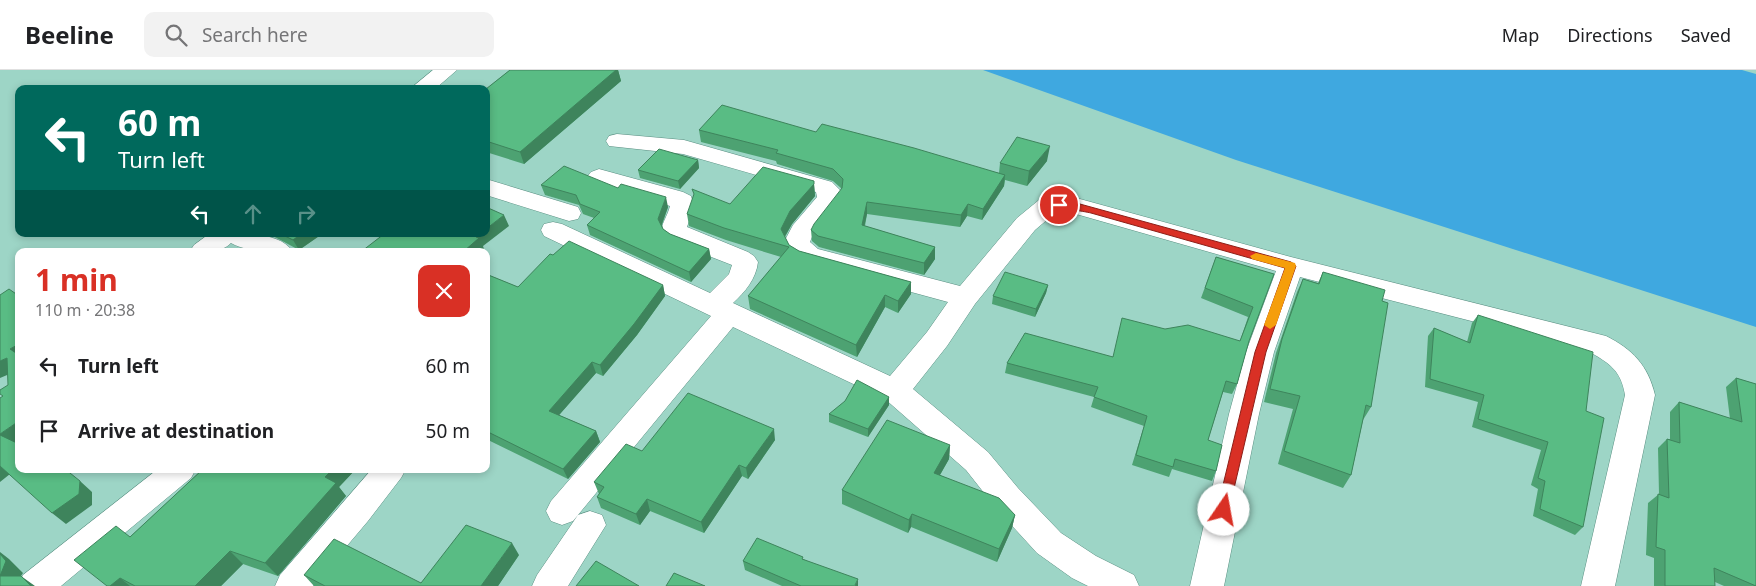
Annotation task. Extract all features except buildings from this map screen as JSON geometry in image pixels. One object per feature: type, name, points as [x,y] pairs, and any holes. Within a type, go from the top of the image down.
[{"type":"street","points":[[426,85],[447,70]]},
{"type":"street","points":[[617,140],[684,147],[824,187],[830,192],[829,199],[802,232],[797,242],[800,250],[810,256],[966,297]]},
{"type":"street","points":[[549,586],[576,518],[721,309],[745,270],[745,262],[739,258],[682,236],[674,231],[674,224],[683,209],[682,202],[674,198],[599,177]]},
{"type":"street","points":[[490,189],[561,222],[721,309],[895,392],[977,461],[1007,498],[1049,544],[1084,567],[1122,586]]},
{"type":"street","points":[[895,392],[937,339],[966,297],[1026,224],[1048,206],[1069,204],[1291,266],[1596,343],[1617,354],[1628,365],[1638,380],[1640,395],[1598,586]]},
{"type":"street","points":[[207,248],[221,237]]},
{"type":"street","points":[[242,237],[271,248]]},
{"type":"street","points":[[1207,586],[1244,414],[1258,361],[1291,266]]},
{"type":"street","points":[[35,586],[175,473]]},
{"type":"street","points":[[292,586],[357,511],[387,473]]},
{"type":"water","points":[[983,70],[1742,70],[1756,74],[1756,327],[1236,160]]},
{"type":"slow traffic","points":[[1256,256],[1291,266],[1270,325]]},
{"type":"route","points":[[1059,205],[1069,204],[1092,210],[1291,266],[1260,352],[1244,414],[1224,510]]}]
